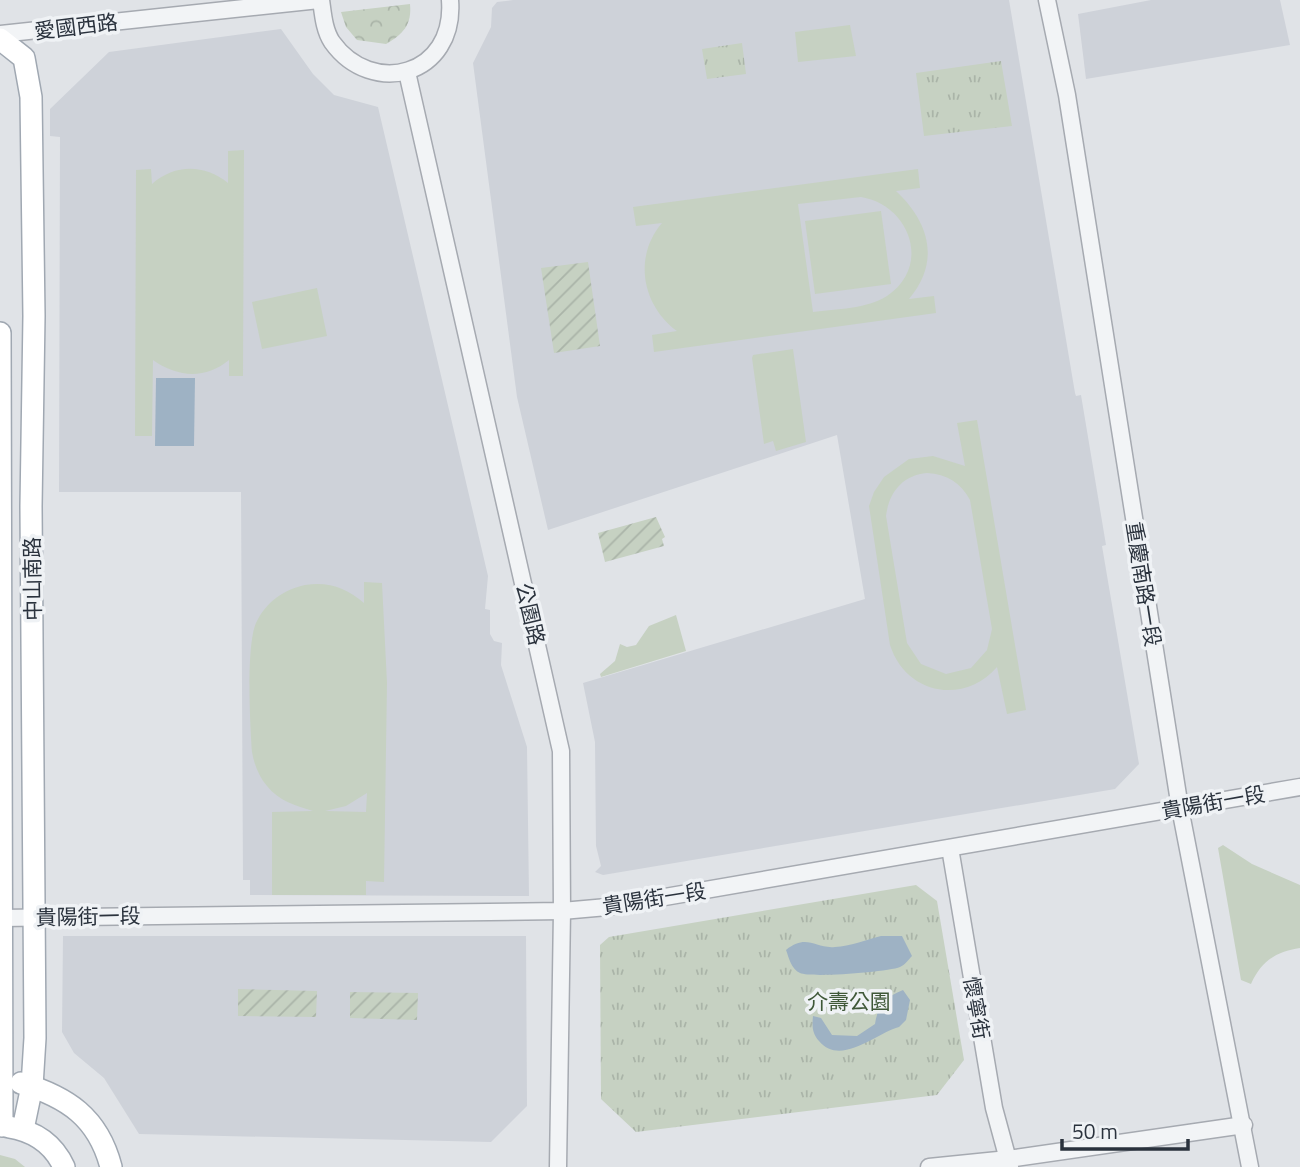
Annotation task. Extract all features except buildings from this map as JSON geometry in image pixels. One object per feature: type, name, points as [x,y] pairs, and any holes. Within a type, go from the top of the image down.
[{"type":"main road","name":"中山南路","points":[[0,37],[24,58],[31,97],[34,916],[32,1086],[8,1127]]},
{"type":"main road","name":"中山南路","points":[[0,333],[1,1081],[8,1127]]},
{"type":"main road","points":[[1,1081],[53,1093],[81,1113],[102,1141],[111,1167]]},
{"type":"main road","points":[[8,1127],[49,1145],[64,1167]]},
{"type":"street","name":"愛國西路","points":[[0,37],[320,0]]},
{"type":"street","points":[[320,0],[325,26],[332,42],[348,58],[389,74],[407,72],[421,66],[443,42],[449,29],[450,0]]},
{"type":"street","name":"重慶南路一段","points":[[1046,0],[1067,95],[1180,808],[1244,1125],[1250,1167]]},
{"type":"street","name":"公園路","points":[[407,72],[557,728],[562,777],[558,1167]]},
{"type":"street","name":"貴陽街一段","points":[[1,918],[562,911],[607,907],[1300,787]]},
{"type":"street","name":"懷寧街","points":[[950,848],[994,1108],[1009,1163]]},
{"type":"street","points":[[929,1167],[1009,1163],[1244,1125]]},
{"type":"shaded area","points":[[1009,0],[1075,393],[1076,396],[1081,395],[1106,545],[1102,546],[1139,764],[1115,789],[603,875],[595,872],[601,866],[596,846],[595,742],[583,683],[865,599],[837,435],[548,530],[517,397],[473,63],[491,27],[492,8],[497,2]]},
{"type":"shaded area","points":[[1151,0],[1280,0],[1290,45],[1086,79],[1078,14]]},
{"type":"shaded area","points":[[281,29],[313,74],[334,95],[378,107],[488,576],[485,609],[490,610],[490,634],[494,641],[502,643],[501,665],[527,747],[529,896],[250,895],[250,880],[243,880],[241,492],[59,492],[60,137],[50,136],[50,109],[109,52]]},
{"type":"shaded area","points":[[63,936],[526,936],[527,1106],[491,1142],[139,1134],[104,1078],[74,1053],[62,1032]]},
{"type":"green space","points":[[410,4],[405,28],[386,44],[357,40],[346,27],[341,12]]},
{"type":"green space","points":[[850,25],[856,56],[798,62],[795,32]]},
{"type":"green space","points":[[742,43],[746,74],[707,79],[702,49]]},
{"type":"green space","points":[[1001,61],[1012,126],[924,136],[916,73]]},
{"type":"green space","points":[[244,150],[243,376],[229,376],[229,360],[210,371],[191,374],[172,370],[153,360],[152,436],[135,436],[136,170],[151,169],[152,184],[170,173],[190,169],[209,172],[228,183],[228,151]]},
{"type":"green space","points":[[918,169],[920,188],[896,191],[916,216],[927,242],[925,270],[909,299],[934,296],[936,313],[654,352],[652,335],[677,331],[656,308],[646,280],[647,251],[662,223],[636,226],[633,207]],"holes":[[[861,197],[878,202],[903,224],[909,238],[909,269],[901,283],[887,296],[870,304],[813,312],[798,204]]]},
{"type":"green space","points":[[881,211],[891,284],[815,294],[805,221]]},
{"type":"green space","points":[[588,262],[600,346],[554,353],[541,268]]},
{"type":"green space","points":[[317,288],[327,336],[262,349],[252,302]]},
{"type":"green space","points":[[793,349],[806,442],[776,451],[773,441],[764,444],[752,358],[753,355]]},
{"type":"green space","points":[[977,420],[1026,710],[1007,714],[997,667],[984,679],[969,687],[937,689],[922,684],[909,675],[898,662],[890,645],[869,506],[884,477],[909,459],[933,456],[965,466],[957,423]],"holes":[[[927,473],[953,480],[970,500],[992,629],[987,650],[971,668],[946,674],[921,664],[907,643],[886,516],[890,499],[899,486],[911,477]]]},
{"type":"green space","points":[[656,517],[665,537],[662,539],[664,546],[605,562],[598,533]]},
{"type":"green space","points":[[364,582],[382,583],[387,683],[384,882],[366,881],[366,895],[272,895],[272,812],[313,811],[277,796],[262,779],[254,761],[250,686],[251,649],[256,623],[276,598],[305,585],[337,587],[364,603]],"holes":[[[367,793],[366,812],[325,811],[346,806]]]},
{"type":"green space","points":[[676,615],[686,651],[601,677],[600,674],[615,661],[620,644],[627,647],[636,645],[649,626]]},
{"type":"green space","points":[[1223,845],[1252,864],[1300,885],[1300,948],[1284,952],[1265,963],[1251,984],[1241,980],[1218,848]]},
{"type":"green space","name":"介壽公園","points":[[916,885],[937,901],[964,1060],[937,1095],[636,1132],[601,1099],[600,945],[609,937]]},
{"type":"green space","points":[[238,989],[317,991],[316,1017],[238,1016]]},
{"type":"green space","points":[[350,992],[418,993],[417,1020],[350,1018]]},
{"type":"green space","points":[[0,1155],[15,1159],[25,1167],[0,1167]]},
{"type":"water","points":[[156,378],[195,378],[194,446],[155,446]]},
{"type":"water","points":[[881,936],[902,936],[912,956],[902,966],[893,969],[819,975],[800,973],[794,969],[786,950],[805,942],[835,947]]},
{"type":"water","points":[[903,990],[910,1000],[906,1020],[899,1027],[859,1046],[838,1051],[828,1048],[815,1035],[813,1016],[821,1018],[832,1035],[857,1036],[875,1024],[880,1007],[887,999]]}]
